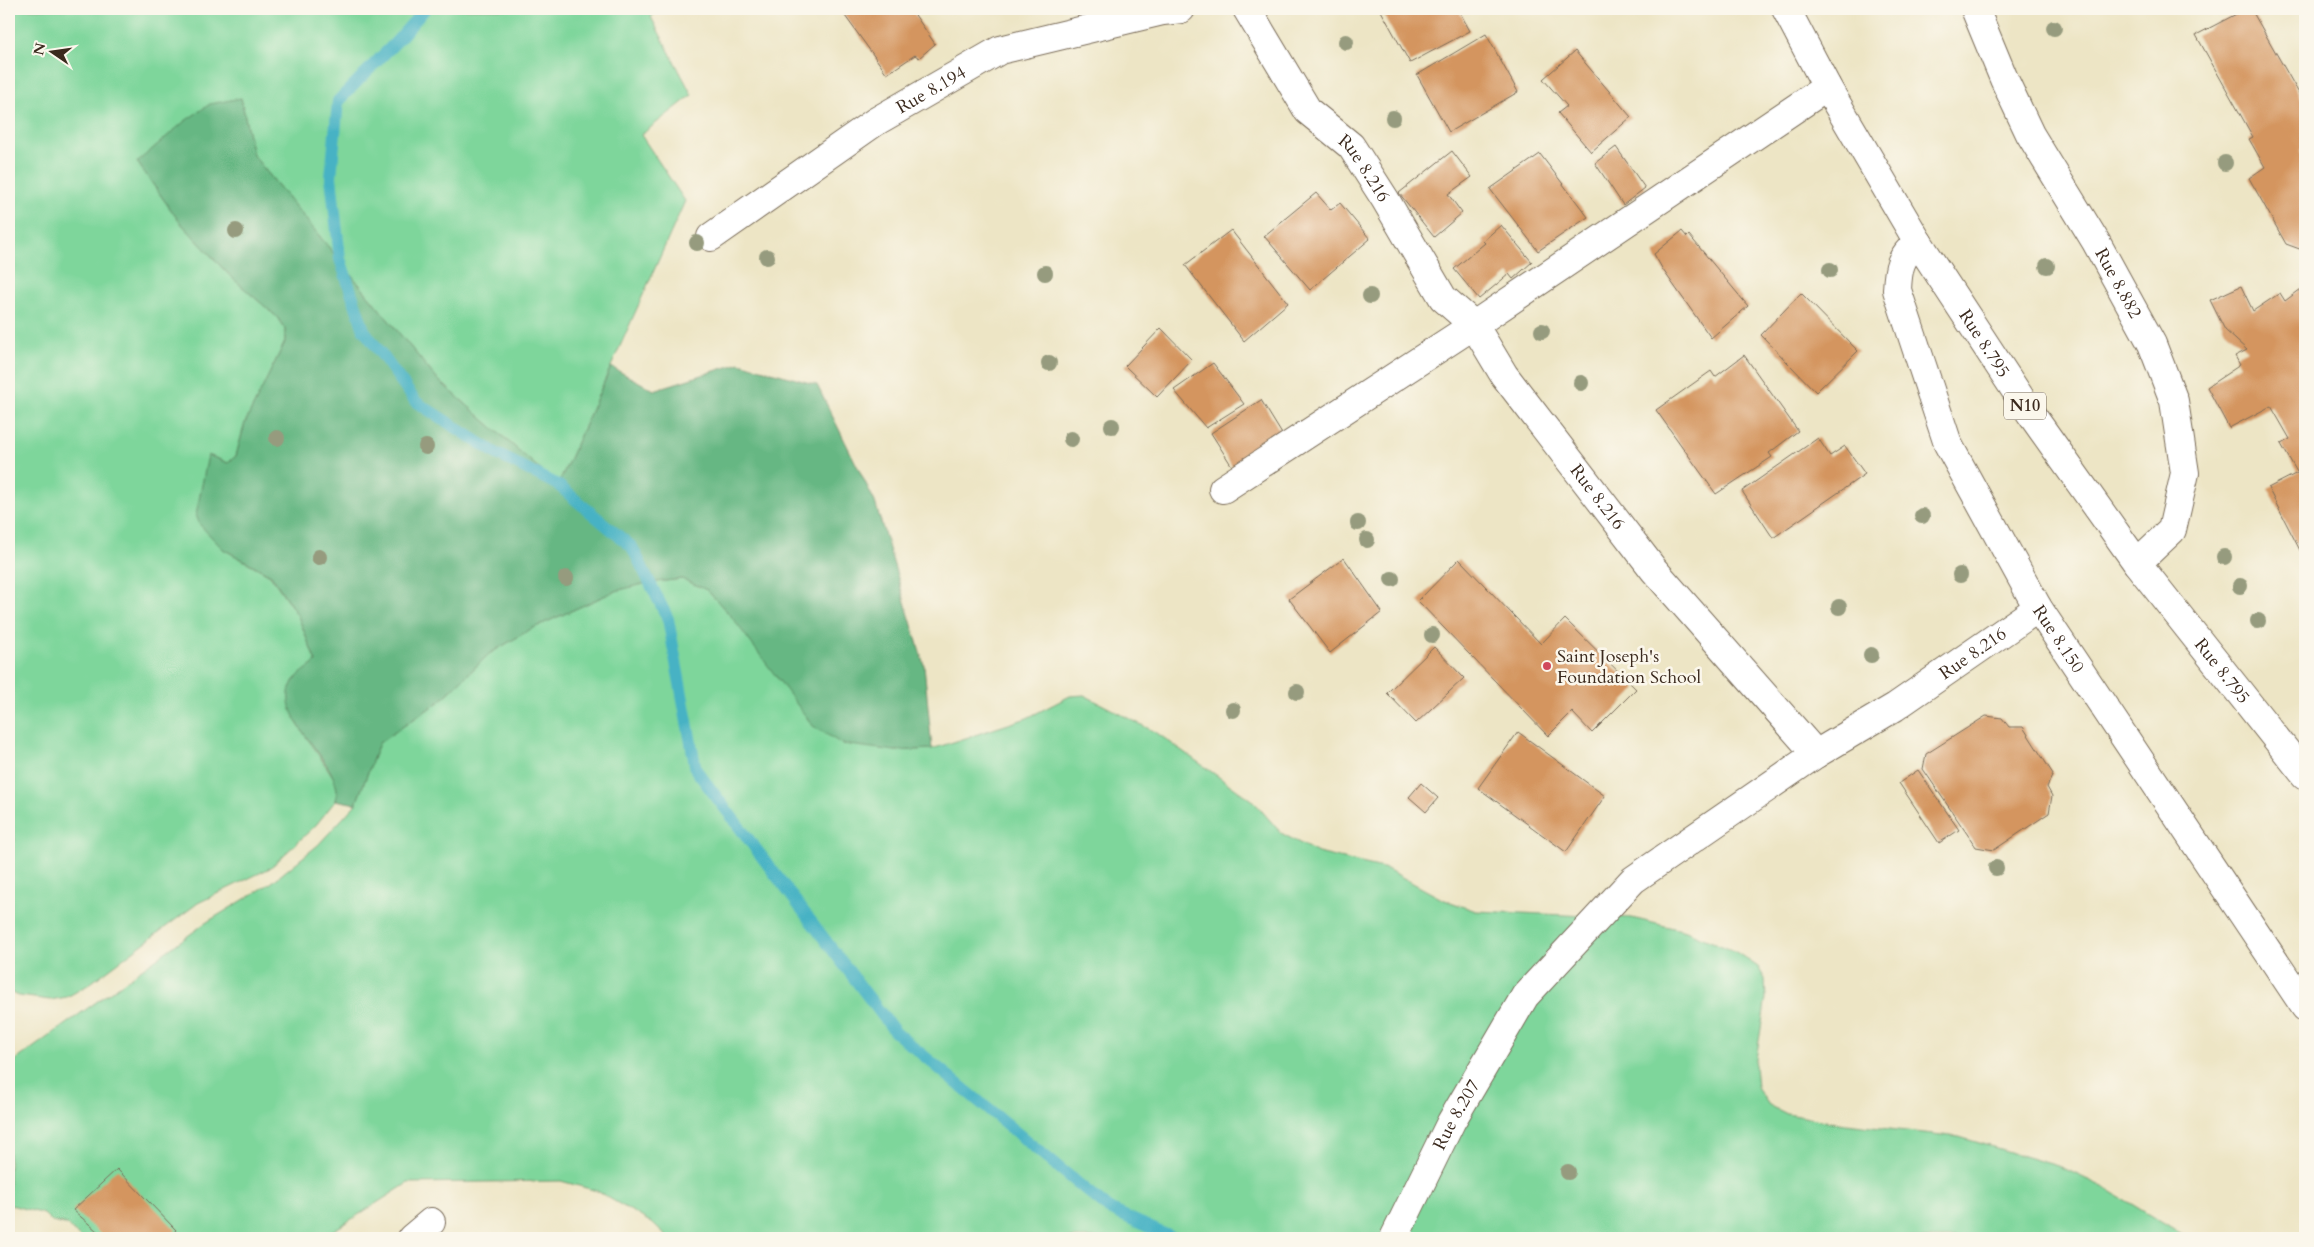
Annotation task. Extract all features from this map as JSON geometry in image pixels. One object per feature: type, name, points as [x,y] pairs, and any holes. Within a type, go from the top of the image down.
[{"type":"main road","name":"Rue 8.194","points":[[711,237],[875,122],[1000,50],[1163,11],[1181,9]]},
{"type":"main road","name":"Rue 8.216","points":[[1247,9],[1308,111],[1351,146],[1385,198],[1443,298],[1474,325],[1504,374],[1654,570],[1816,754],[1895,707],[2038,608]]},
{"type":"main road","name":"Rue 8.795","points":[[1786,9],[1827,87],[1918,242],[2031,414],[2136,563],[2305,775]]},
{"type":"main road","name":"Rue 8.882","points":[[1975,9],[2004,80],[2030,134],[2096,242],[2152,344],[2174,401],[2185,473],[2172,530],[2136,563]]},
{"type":"main road","points":[[1223,489],[1474,325],[1827,87]]},
{"type":"main road","name":"Rue 8.150","points":[[1918,242],[1906,252],[1898,269],[1897,290],[1948,444],[2038,608],[2305,1007]]},
{"type":"main road","name":"Rue 8.207","points":[[1394,1238],[1452,1122],[1525,996],[1633,880],[1816,754]]},
{"type":"green space","points":[[9,9],[660,9],[651,17],[692,95],[641,135],[685,201],[558,485],[436,378],[253,155],[241,98],[137,162],[179,221],[230,276],[277,317],[285,329],[285,342],[245,423],[236,456],[228,463],[208,455],[223,549],[270,575],[298,616],[316,662],[293,681],[297,723],[334,778],[338,792],[336,800],[316,825],[270,868],[198,903],[88,985],[67,997],[50,1000],[19,996],[9,992],[9,848],[15,840],[9,819]]},
{"type":"green space","points":[[241,98],[253,155],[436,378],[558,485],[611,367],[654,390],[740,363],[817,385],[875,502],[924,665],[932,749],[895,751],[842,744],[813,726],[731,616],[707,590],[682,579],[647,583],[615,591],[531,629],[489,654],[440,701],[379,743],[356,804],[336,800],[336,786],[331,772],[299,726],[292,711],[289,696],[293,682],[316,662],[298,616],[271,575],[223,549],[200,525],[196,515],[208,455],[228,463],[236,456],[245,423],[285,342],[285,329],[277,317],[230,276],[179,221],[137,162],[185,121],[210,104]]},
{"type":"green space","points":[[683,579],[707,590],[731,616],[895,751],[932,749],[1027,718],[1070,696],[1084,695],[1157,733],[1254,802],[1281,833],[1318,853],[1387,869],[1442,899],[1476,911],[1632,918],[1686,931],[1736,952],[1758,967],[1765,979],[1766,998],[1755,1065],[1757,1088],[1769,1105],[1787,1114],[1837,1123],[1959,1137],[2061,1167],[2107,1189],[2187,1238],[668,1238],[652,1223],[597,1191],[561,1181],[408,1183],[322,1238],[81,1238],[67,1225],[51,1221],[44,1214],[9,1206],[9,1065],[207,922],[271,883],[318,845],[356,804],[379,743],[440,701],[489,654],[531,629],[615,591],[647,583]]},
{"type":"building","points":[[840,9],[911,9],[935,44],[919,58],[915,55],[887,74]]},
{"type":"building","points":[[1380,9],[1458,9],[1470,31],[1410,63]]},
{"type":"building","points":[[2246,9],[2251,9],[2305,104],[2305,147],[2300,150],[2305,160],[2305,251],[2286,244],[2249,178],[2265,167],[2249,139],[2253,137],[2196,35]]},
{"type":"building","points":[[1486,34],[1518,92],[1449,132],[1417,75]]},
{"type":"building","points":[[1575,51],[1631,117],[1591,152],[1558,113],[1567,106],[1543,79]]},
{"type":"building","points":[[1616,147],[1645,188],[1623,205],[1595,163]]},
{"type":"building","points":[[1452,151],[1472,177],[1448,194],[1462,213],[1434,237],[1399,193]]},
{"type":"building","points":[[1540,154],[1588,217],[1538,251],[1490,189]]},
{"type":"building","points":[[1316,193],[1331,210],[1340,203],[1370,239],[1310,290],[1264,236]]},
{"type":"building","points":[[1501,225],[1532,262],[1513,279],[1509,274],[1479,299],[1454,269],[1485,243],[1483,241]]},
{"type":"building","points":[[1231,230],[1288,303],[1244,341],[1185,265]]},
{"type":"building","points":[[1682,231],[1687,237],[1689,235],[1748,306],[1711,338],[1663,270],[1654,254]]},
{"type":"building","points":[[2241,286],[2253,311],[2280,293],[2285,301],[2305,286],[2305,467],[2297,472],[2281,444],[2290,439],[2271,406],[2229,428],[2207,387],[2240,365],[2235,356],[2247,350],[2225,330],[2210,300]]},
{"type":"building","points":[[1801,293],[1858,351],[1816,392],[1761,335]]},
{"type":"building","points":[[1161,328],[1192,360],[1157,397],[1125,366]]},
{"type":"building","points":[[1744,355],[1798,431],[1769,453],[1772,457],[1716,494],[1656,410],[1711,371],[1715,377]]},
{"type":"building","points":[[1213,363],[1244,404],[1206,428],[1174,390]]},
{"type":"building","points":[[1261,400],[1285,439],[1235,471],[1211,433]]},
{"type":"building","points":[[1818,438],[1830,456],[1845,446],[1865,474],[1773,538],[1742,491]]},
{"type":"building","points":[[2305,469],[2305,560],[2268,488]]},
{"type":"building","points":[[1344,558],[1382,612],[1330,653],[1289,599]]},
{"type":"building","name":"Saint Joseph's Foundation School","points":[[1459,559],[1541,644],[1565,619],[1636,689],[1592,733],[1572,712],[1548,736],[1418,601]]},
{"type":"building","points":[[1434,647],[1464,678],[1416,723],[1387,693]]},
{"type":"building","points":[[1986,716],[2002,718],[2009,727],[2023,727],[2053,774],[2047,787],[2052,796],[2049,813],[1994,850],[1976,847],[1923,769],[1926,754]]},
{"type":"building","points":[[1518,732],[1605,796],[1566,852],[1478,788]]},
{"type":"building","points":[[1918,770],[1959,830],[1939,843],[1899,783]]},
{"type":"building","points":[[1421,783],[1438,798],[1426,812],[1409,797]]},
{"type":"building","points":[[117,1169],[176,1230],[169,1238],[105,1238],[73,1210]]},
{"type":"waterway","points":[[425,9],[396,42],[338,101],[331,177],[340,259],[364,330],[416,402],[497,454],[558,485],[632,547],[668,619],[696,770],[895,1032],[1109,1209],[1173,1238]]},
{"type":"place","name":"Saint Joseph's Foundation School","points":[[1547,666]]}]
